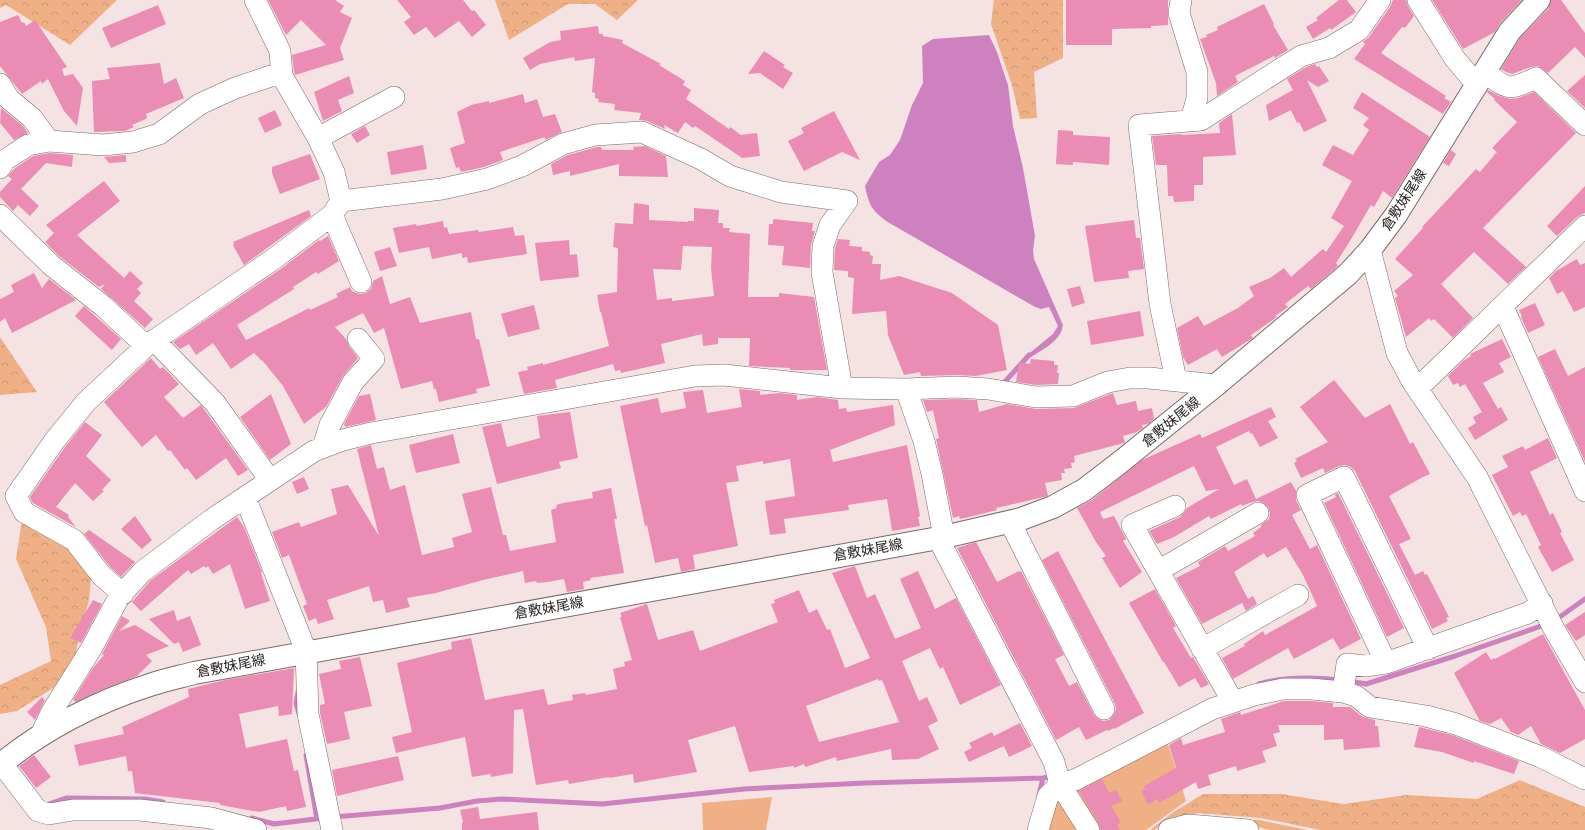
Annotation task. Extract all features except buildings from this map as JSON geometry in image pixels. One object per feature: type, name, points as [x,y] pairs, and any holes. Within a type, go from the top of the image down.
[{"type":"main road","name":"倉敷妹尾線","points":[[1,764],[41,735],[97,705],[149,685],[194,673],[306,651],[941,537],[1010,522],[1053,507],[1084,490],[1118,464],[1216,385],[1348,274],[1370,250],[1396,215],[1510,31],[1539,0]]},
{"type":"street","points":[[255,0],[280,51],[282,76],[318,138],[334,172],[337,208],[361,282]]},
{"type":"street","points":[[1181,0],[1179,13],[1197,72],[1197,98],[1191,121]]},
{"type":"street","points":[[1176,380],[1160,304],[1139,125],[1201,120],[1301,56],[1329,48],[1359,30],[1380,0]]},
{"type":"street","points":[[1418,0],[1455,59],[1481,79],[1514,88],[1536,78],[1585,125]]},
{"type":"street","points":[[0,168],[5,160],[28,144],[50,141],[102,145],[133,142],[159,134],[200,104],[235,88],[271,76],[282,76]]},
{"type":"street","points":[[0,84],[9,99],[32,118],[50,141]]},
{"type":"street","points":[[318,138],[394,97]]},
{"type":"street","points":[[123,594],[102,576],[74,540],[24,512],[16,496],[55,440],[86,402],[150,343],[275,258],[337,208],[450,188],[487,179],[522,166],[563,144],[595,135],[642,132],[701,159],[730,176],[781,192],[847,201],[830,225],[823,246],[822,272],[842,388]]},
{"type":"street","points":[[0,215],[51,265],[150,343],[215,403],[270,480]]},
{"type":"street","points":[[1417,389],[1583,232]]},
{"type":"street","points":[[1370,250],[1397,353],[1417,389],[1477,477],[1548,616],[1585,682]]},
{"type":"street","points":[[1503,307],[1585,491]]},
{"type":"street","points":[[323,447],[330,425],[353,382],[374,359],[358,339]]},
{"type":"street","points":[[41,735],[51,713],[91,649],[119,597],[143,572],[211,520],[270,480],[314,451],[343,440],[371,432],[695,376],[724,375],[842,388],[906,389],[957,387],[988,389],[1036,397],[1058,398],[1073,396],[1108,382],[1130,378],[1176,380],[1216,385]]},
{"type":"street","points":[[906,389],[924,441],[932,474],[941,537],[1054,762],[1058,778],[1089,830]]},
{"type":"street","points":[[1386,663],[1307,494],[1344,477],[1428,649]]},
{"type":"street","points":[[245,497],[306,651],[308,714],[330,821]]},
{"type":"street","points":[[1175,506],[1132,526],[1229,696]]},
{"type":"street","points":[[1158,571],[1258,513]]},
{"type":"street","points":[[1010,522],[1104,709]]},
{"type":"street","points":[[1202,649],[1298,595]]},
{"type":"street","points":[[1344,684],[1347,664],[1365,666],[1386,663],[1528,613],[1548,616]]},
{"type":"street","points":[[1058,778],[1075,780],[1212,710],[1229,696],[1254,695],[1283,689],[1311,689],[1344,684]]},
{"type":"street","points":[[1344,684],[1370,707],[1426,716],[1456,724],[1541,757],[1585,778]]},
{"type":"street","points":[[1,764],[38,811],[49,814],[73,810],[140,810],[211,818],[256,830]]},
{"type":"street","points":[[1038,830],[1048,796],[1058,778]]},
{"type":"street","points":[[1169,830],[1188,826],[1248,830]]},
{"type":"green space","points":[[0,0],[117,0],[70,45],[6,5],[0,8]]},
{"type":"green space","points":[[495,0],[638,0],[617,20],[595,4],[568,4],[509,40]]},
{"type":"green space","points":[[994,0],[1063,0],[1063,58],[1034,72],[1037,118],[1020,119],[1012,85],[991,24]]},
{"type":"green space","points":[[0,337],[37,392],[0,395]]},
{"type":"green space","points":[[22,520],[69,545],[91,579],[89,600],[78,641],[74,665],[53,688],[17,711],[0,714],[0,685],[51,661],[46,627],[16,559]]},
{"type":"green space","points":[[1167,741],[1186,801],[1146,830],[1097,830],[1075,797],[1077,788]]},
{"type":"green space","points":[[1520,780],[1585,807],[1585,830],[1320,830],[1261,818],[1198,813],[1176,819],[1154,830],[1150,830],[1172,813],[1203,794],[1281,794],[1344,804],[1406,795],[1477,799]]},
{"type":"green space","points":[[772,797],[766,830],[703,830],[702,803]]},
{"type":"green space","points":[[1062,797],[1082,830],[1045,830],[1052,803]]},
{"type":"green space","points":[[1194,819],[1259,820],[1307,830],[1269,830],[1241,822]]},
{"type":"shaded area","points":[[989,35],[997,52],[1008,85],[1013,126],[1023,168],[1035,236],[1033,250],[1034,259],[1063,325],[1059,336],[1050,345],[1028,359],[1026,356],[1053,334],[1058,326],[1049,307],[1041,309],[1035,307],[886,221],[871,206],[865,186],[879,162],[890,155],[900,140],[912,105],[923,83],[922,46],[933,39]]},
{"type":"waterway","points":[[1002,385],[1029,355]]},
{"type":"waterway","points":[[1554,621],[1585,599]]},
{"type":"waterway","points":[[1349,681],[1366,684],[1455,656],[1547,624]]},
{"type":"waterway","points":[[1259,684],[1289,678],[1341,680]]},
{"type":"waterway","points":[[298,692],[296,703],[299,714]]},
{"type":"waterway","points":[[306,755],[317,819]]},
{"type":"waterway","points":[[334,817],[440,808],[477,801],[502,799],[602,804],[744,789],[865,783],[1043,778],[1054,776]]},
{"type":"waterway","points":[[1039,795],[1043,778]]},
{"type":"waterway","points":[[46,805],[66,798],[145,799],[163,802]]},
{"type":"waterway","points":[[252,818],[274,824],[324,818]]}]
